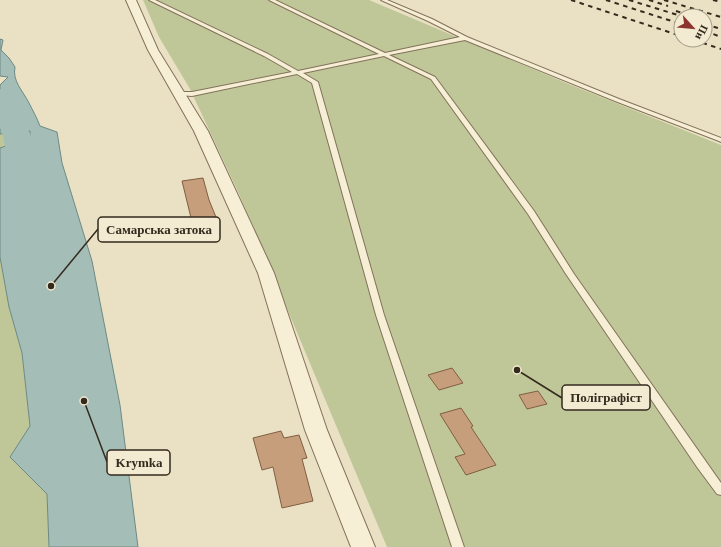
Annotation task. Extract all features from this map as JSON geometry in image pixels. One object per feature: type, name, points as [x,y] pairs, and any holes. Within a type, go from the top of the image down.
[{"type":"street","points":[[131,0],[153,50],[201,131],[266,273],[316,430],[364,547]]},
{"type":"lane","points":[[151,0],[266,55],[315,82],[380,314],[458,547]]},
{"type":"lane","points":[[271,0],[433,78],[441,86],[464,122],[531,213],[579,287],[721,491]]},
{"type":"lane","points":[[383,0],[430,20],[465,38],[617,100],[721,140]]},
{"type":"lane","points":[[179,94],[192,94],[465,38]]},
{"type":"green space","points":[[143,0],[369,0],[566,83],[721,145],[721,547],[387,547],[239,194],[190,89],[159,37]]},
{"type":"green space","points":[[31,130],[30,138],[0,148],[0,134]]},
{"type":"green space","points":[[0,257],[9,307],[22,353],[30,427],[10,457],[47,494],[49,547],[0,547]]},
{"type":"water","points":[[0,39],[3,40],[1,50],[15,67],[15,77],[40,126],[57,132],[62,163],[92,261],[120,405],[138,547],[49,547],[47,494],[10,457],[30,426],[22,353],[9,307],[0,257],[0,148],[30,138],[30,131],[0,134],[0,85],[8,77],[0,76]]},
{"type":"building","points":[[203,178],[209,200],[218,222],[193,226],[182,181]]},
{"type":"building","points":[[452,368],[463,383],[439,390],[428,375]]},
{"type":"building","points":[[538,391],[547,404],[527,409],[519,395]]},
{"type":"building","points":[[461,408],[473,426],[471,427],[496,465],[466,475],[455,457],[465,454],[440,414]]},
{"type":"building","points":[[281,431],[284,438],[299,435],[307,458],[302,459],[313,501],[282,508],[273,467],[262,470],[253,438]]},
{"type":"waterway","points":[[0,96],[17,136],[28,188]]},
{"type":"railway","points":[[571,0],[673,33]]},
{"type":"railway","points":[[606,0],[673,21]]},
{"type":"railway","points":[[629,0],[673,14]]},
{"type":"railway","points":[[649,0],[668,6]]},
{"type":"railway","points":[[664,0],[721,17]]},
{"type":"railway","points":[[713,0],[721,2]]},
{"type":"railway","points":[[713,26],[721,29]]},
{"type":"railway","points":[[713,34],[721,37]]},
{"type":"railway","points":[[713,46],[721,49]]},
{"type":"place","name":"Самарська затока","points":[[51,286]]},
{"type":"place","name":"Поліграфіст","points":[[517,370]]},
{"type":"place","name":"Krymka","points":[[84,401]]}]
